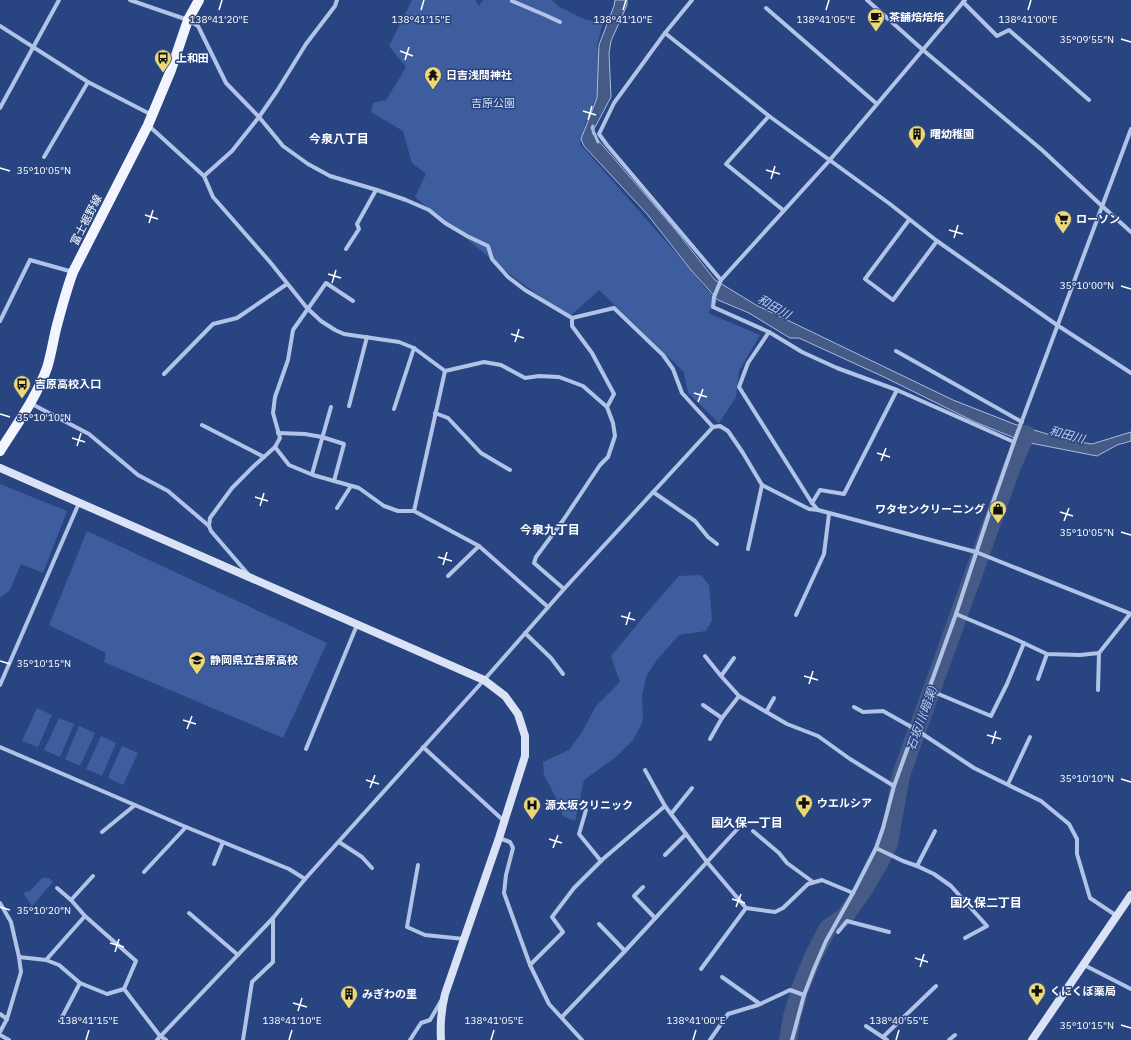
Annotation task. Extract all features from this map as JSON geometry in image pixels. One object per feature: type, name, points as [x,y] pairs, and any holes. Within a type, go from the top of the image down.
[{"type":"main road","name":"富士裾野線","points":[[0,451],[30,403],[47,368],[73,272],[148,125],[171,70],[188,20],[199,0]]},
{"type":"street","points":[[0,108],[59,0]]},
{"type":"street","points":[[130,0],[188,20],[198,26],[226,83],[283,146],[308,164],[330,176],[406,200],[428,210],[445,223],[488,246],[492,260],[508,277],[525,290],[572,318],[614,308],[663,354],[673,369],[682,392],[713,427]]},
{"type":"street","points":[[204,176],[232,151],[258,117],[277,91],[306,44],[335,6],[337,0]]},
{"type":"street","points":[[513,0],[512,1],[560,22]]},
{"type":"street","points":[[692,0],[665,33],[614,103],[599,134],[720,280]]},
{"type":"street","points":[[867,0],[923,50],[1042,150],[1131,232]]},
{"type":"street","points":[[1014,442],[897,390],[837,368],[802,352],[769,332],[713,307],[714,297],[720,280],[829,161],[964,1],[997,36],[1009,30],[1089,100]]},
{"type":"street","points":[[766,8],[877,104]]},
{"type":"street","points":[[0,27],[33,46],[88,82],[152,115]]},
{"type":"street","points":[[665,33],[769,116],[890,204],[936,241],[1057,325],[1131,373]]},
{"type":"street","points":[[44,157],[88,82]]},
{"type":"street","points":[[769,116],[726,164],[783,210]]},
{"type":"street","points":[[148,125],[204,176],[213,197],[240,227],[307,308],[321,321],[335,330],[344,334],[399,342],[414,348],[445,371],[484,362],[501,365],[525,378],[540,376],[559,377],[583,386],[607,408],[613,423],[615,436],[608,457],[600,465],[564,519],[536,557],[534,563],[564,589]]},
{"type":"street","points":[[792,1040],[804,995],[826,941],[842,915],[876,848],[894,786],[956,614],[1014,442],[1131,129]]},
{"type":"street","points":[[346,249],[359,229],[357,224],[376,190]]},
{"type":"street","points":[[909,220],[866,279],[893,300],[936,241]]},
{"type":"street","points":[[0,321],[30,260],[73,272]]},
{"type":"street","points":[[209,526],[210,518],[232,488],[275,447],[280,438],[272,413],[275,397],[288,360],[293,330],[307,308],[326,283],[354,302]]},
{"type":"street","points":[[164,374],[213,324],[237,318],[264,298],[287,284]]},
{"type":"street","points":[[572,318],[572,326],[592,353],[614,394],[607,408]]},
{"type":"street","points":[[769,332],[748,362],[740,387],[812,503],[818,510]]},
{"type":"street","points":[[349,406],[367,337]]},
{"type":"street","points":[[394,409],[414,348]]},
{"type":"street","points":[[896,351],[1022,422]]},
{"type":"street","points":[[414,511],[445,371]]},
{"type":"street","points":[[812,503],[820,490],[844,494],[897,390]]},
{"type":"street","points":[[30,403],[89,434],[138,475],[168,491],[209,526],[211,531],[251,578]]},
{"type":"street","points":[[312,474],[331,407]]},
{"type":"street","points":[[435,413],[448,418],[481,453],[510,470]]},
{"type":"street","points":[[202,425],[264,457]]},
{"type":"street","points":[[157,1040],[273,918],[305,879],[564,589],[713,427],[720,426],[728,432],[743,453],[762,485],[809,510],[818,510],[977,552],[1131,614],[1099,653],[1098,690]]},
{"type":"street","points":[[278,433],[305,434],[322,437],[344,444],[334,481]]},
{"type":"street","points":[[275,447],[289,464],[312,474],[359,488],[384,506],[398,511],[414,511],[479,546],[548,607]]},
{"type":"street","points":[[0,468],[484,680],[505,696],[518,714],[525,736],[525,756],[499,838],[445,994],[440,1028],[441,1040]]},
{"type":"street","points":[[748,549],[762,485]]},
{"type":"street","points":[[337,508],[351,486]]},
{"type":"street","points":[[653,492],[695,522],[708,537],[717,544]]},
{"type":"street","points":[[0,685],[79,503]]},
{"type":"street","points":[[796,615],[824,554],[829,514]]},
{"type":"street","points":[[448,576],[479,546]]},
{"type":"street","points":[[956,614],[1047,654],[1080,655],[1099,653]]},
{"type":"street","points":[[306,749],[357,625]]},
{"type":"street","points":[[525,633],[552,658],[563,674]]},
{"type":"street","points":[[929,690],[991,716],[1007,684],[1024,643]]},
{"type":"street","points":[[1038,678],[1047,654]]},
{"type":"street","points":[[705,656],[739,696],[787,724],[818,736],[850,759],[894,786]]},
{"type":"street","points":[[721,676],[734,658]]},
{"type":"street","points":[[710,740],[722,718],[739,696]]},
{"type":"street","points":[[766,712],[774,698]]},
{"type":"street","points":[[703,705],[722,718]]},
{"type":"street","points":[[854,706],[864,712],[884,711],[915,729],[974,768],[1041,801],[1069,824],[1077,839],[1078,854],[1090,898],[1117,916]]},
{"type":"street","points":[[1008,784],[1030,737]]},
{"type":"street","points":[[0,747],[186,827],[289,869],[305,879]]},
{"type":"street","points":[[423,747],[504,821]]},
{"type":"street","points":[[645,770],[665,806],[707,862],[746,908],[775,912],[783,908],[808,884],[822,880],[853,893]]},
{"type":"street","points":[[671,814],[692,788]]},
{"type":"street","points":[[102,832],[135,805]]},
{"type":"street","points":[[530,965],[563,932],[552,917],[574,888],[601,861],[665,806]]},
{"type":"street","points":[[586,810],[580,834],[601,861]]},
{"type":"street","points":[[562,1017],[742,824]]},
{"type":"street","points":[[144,872],[186,827]]},
{"type":"street","points":[[753,831],[779,853],[787,863],[813,882]]},
{"type":"street","points":[[918,866],[935,831]]},
{"type":"street","points":[[666,854],[686,834]]},
{"type":"street","points":[[499,838],[510,842],[513,848],[506,875],[504,893],[530,965],[549,1004],[582,1040]]},
{"type":"street","points":[[214,864],[223,842]]},
{"type":"street","points":[[338,842],[362,857],[372,868]]},
{"type":"street","points":[[876,848],[934,874],[951,886],[987,926],[965,938]]},
{"type":"street","points":[[418,865],[407,927],[425,935],[464,939]]},
{"type":"street","points":[[71,900],[93,876]]},
{"type":"street","points":[[643,887],[634,896],[655,918]]},
{"type":"street","points":[[56,888],[71,900],[85,916],[136,961],[124,989]]},
{"type":"street","points":[[1032,1040],[1131,895]]},
{"type":"street","points":[[0,903],[11,922],[19,956],[20,972],[7,1018],[0,1033],[9,1040]]},
{"type":"street","points":[[701,969],[746,908]]},
{"type":"street","points":[[189,913],[238,955]]},
{"type":"street","points":[[46,960],[85,916]]},
{"type":"street","points":[[243,1040],[252,982],[273,962],[273,918]]},
{"type":"street","points":[[838,932],[847,921],[889,932]]},
{"type":"street","points":[[599,924],[625,951]]},
{"type":"street","points":[[19,956],[46,960],[59,965],[80,983],[107,994],[124,989]]},
{"type":"street","points":[[1084,965],[1131,989]]},
{"type":"street","points":[[722,977],[760,1004]]},
{"type":"street","points":[[60,1021],[80,983]]},
{"type":"street","points":[[866,1026],[885,1038],[936,986]]},
{"type":"street","points":[[124,989],[160,1036],[166,1040]]},
{"type":"street","points":[[710,1040],[728,1014],[760,1004],[790,990],[804,995]]},
{"type":"street","points":[[410,1040],[421,1023],[430,1020],[445,994]]},
{"type":"street","points":[[0,1014],[7,1018]]},
{"type":"street","points":[[949,1040],[955,1035]]},
{"type":"green space","name":"吉原公園","points":[[412,0],[475,0],[479,6],[483,0],[552,0],[558,6],[586,20],[603,22],[597,46],[604,82],[587,118],[580,144],[691,270],[704,287],[718,300],[708,313],[760,335],[739,371],[736,397],[719,423],[688,393],[684,372],[599,290],[569,317],[516,279],[415,197],[426,174],[412,163],[403,131],[371,112],[373,103],[386,100],[406,67],[389,46]]},
{"type":"green space","points":[[0,484],[67,511],[43,573],[21,564],[10,590],[0,598]]},
{"type":"green space","points":[[87,531],[327,643],[283,738],[104,662],[106,653],[49,625]]},
{"type":"green space","points":[[701,575],[709,585],[712,620],[706,631],[679,635],[656,661],[646,677],[642,696],[643,721],[633,740],[616,757],[584,780],[575,821],[563,816],[544,775],[543,762],[569,750],[582,732],[596,706],[620,682],[611,656],[655,603],[679,576]]},
{"type":"green space","points":[[37,708],[52,715],[38,747],[22,741]]},
{"type":"green space","points":[[59,718],[74,724],[60,757],[44,750]]},
{"type":"green space","points":[[79,726],[95,733],[80,766],[65,759]]},
{"type":"green space","points":[[101,736],[116,743],[102,776],[86,769]]},
{"type":"green space","points":[[122,746],[138,753],[123,785],[108,778]]},
{"type":"green space","points":[[42,878],[49,878],[53,882],[32,906],[23,893],[30,891]]},
{"type":"shaded area","points":[[615,0],[627,0],[627,5],[611,41],[609,53],[611,97],[592,133],[674,228],[715,280],[756,305],[953,400],[1014,424],[1067,440],[1092,444],[1131,432],[1131,441],[1117,445],[1097,456],[1025,442],[975,422],[884,377],[799,338],[790,338],[749,313],[718,300],[691,270],[647,214],[584,146],[581,139],[597,98],[599,45]]},
{"type":"waterway","name":"和田川","points":[[593,126],[592,128],[598,142]]},
{"type":"waterway","name":"石坂川(暗渠)","points":[[800,989],[813,957],[828,928],[845,916],[864,889],[889,843],[901,775],[1012,467],[1026,434]]},
{"type":"waterway","name":"石坂川(暗渠)","points":[[788,1040],[798,996]]},
{"type":"place","name":"茶舗焙焙焙","points":[[876,32]]},
{"type":"place","name":"上和田","points":[[163,73]]},
{"type":"place","name":"日吉浅間神社","points":[[433,90]]},
{"type":"place","name":"曙幼稚園","points":[[917,149]]},
{"type":"place","name":"ローソン","points":[[1063,234]]},
{"type":"place","name":"吉原高校入口","points":[[22,399]]},
{"type":"place","name":"ワタセンクリーニング","points":[[998,524]]},
{"type":"place","name":"静岡県立吉原高校","points":[[197,675]]},
{"type":"place","name":"ウエルシア","points":[[804,818]]},
{"type":"place","name":"源太坂クリニック","points":[[532,820]]},
{"type":"place","name":"くにくぼ薬局","points":[[1037,1006]]},
{"type":"place","name":"みぎわの里","points":[[349,1009]]},
{"type":"district","name":"今泉八丁目","points":[[339,139]]},
{"type":"district","name":"今泉九丁目","points":[[550,530]]},
{"type":"district","name":"国久保一丁目","points":[[747,823]]},
{"type":"district","name":"国久保二丁目","points":[[986,903]]}]
